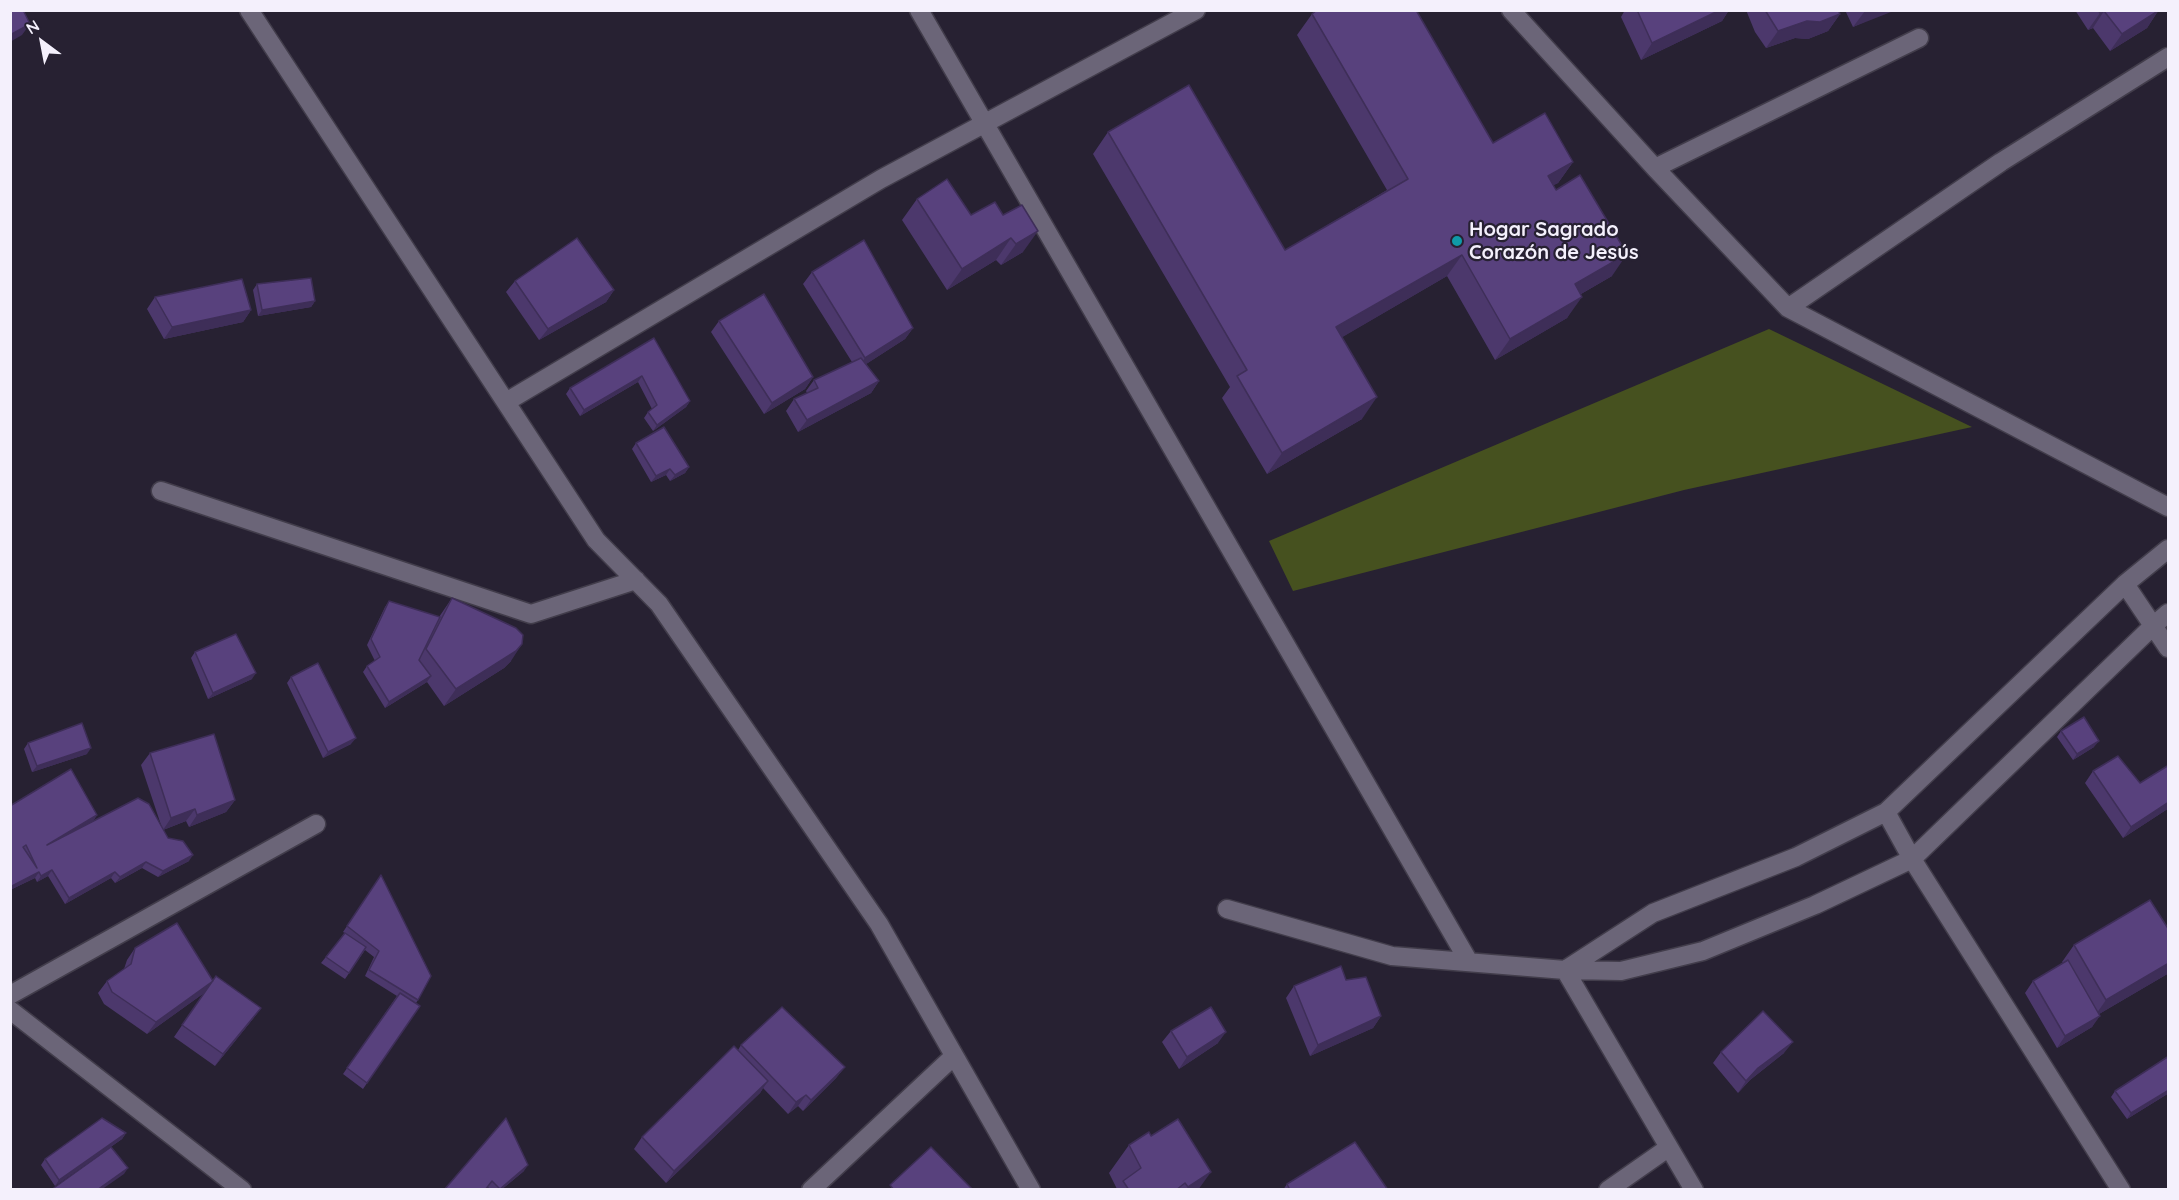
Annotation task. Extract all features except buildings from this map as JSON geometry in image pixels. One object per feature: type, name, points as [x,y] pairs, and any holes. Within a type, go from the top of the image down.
[{"type":"street","points":[[249,10],[596,540],[659,604],[879,924],[1031,1190]]},
{"type":"street","points":[[919,10],[1469,962]]},
{"type":"street","points":[[506,402],[881,179],[1196,10]]},
{"type":"street","points":[[1511,10],[1654,168],[1788,308],[2169,507]]},
{"type":"street","points":[[1654,168],[1918,38]]},
{"type":"street","points":[[1788,308],[2001,162],[2169,57]]},
{"type":"street","points":[[161,491],[531,614],[636,580]]},
{"type":"street","points":[[1565,970],[1653,912],[1796,857],[1886,812],[2125,584],[2169,549]]},
{"type":"street","points":[[2125,584],[2169,648]]},
{"type":"street","points":[[1227,909],[1392,956],[1565,970],[1621,971],[1703,951],[1815,905],[1912,859],[2169,613]]},
{"type":"street","points":[[1886,812],[1912,859],[2121,1190]]},
{"type":"street","points":[[10,995],[316,824]]},
{"type":"street","points":[[1565,970],[1694,1190]]},
{"type":"street","points":[[10,1010],[242,1190]]},
{"type":"street","points":[[811,1190],[954,1056]]},
{"type":"street","points":[[1608,1190],[1668,1148]]},
{"type":"green space","points":[[1769,329],[1972,427],[1684,490],[1293,591],[1269,541]]},
{"type":"place","name":"Hogar Sagrado Corazón de Jesús","points":[[1457,241]]}]
